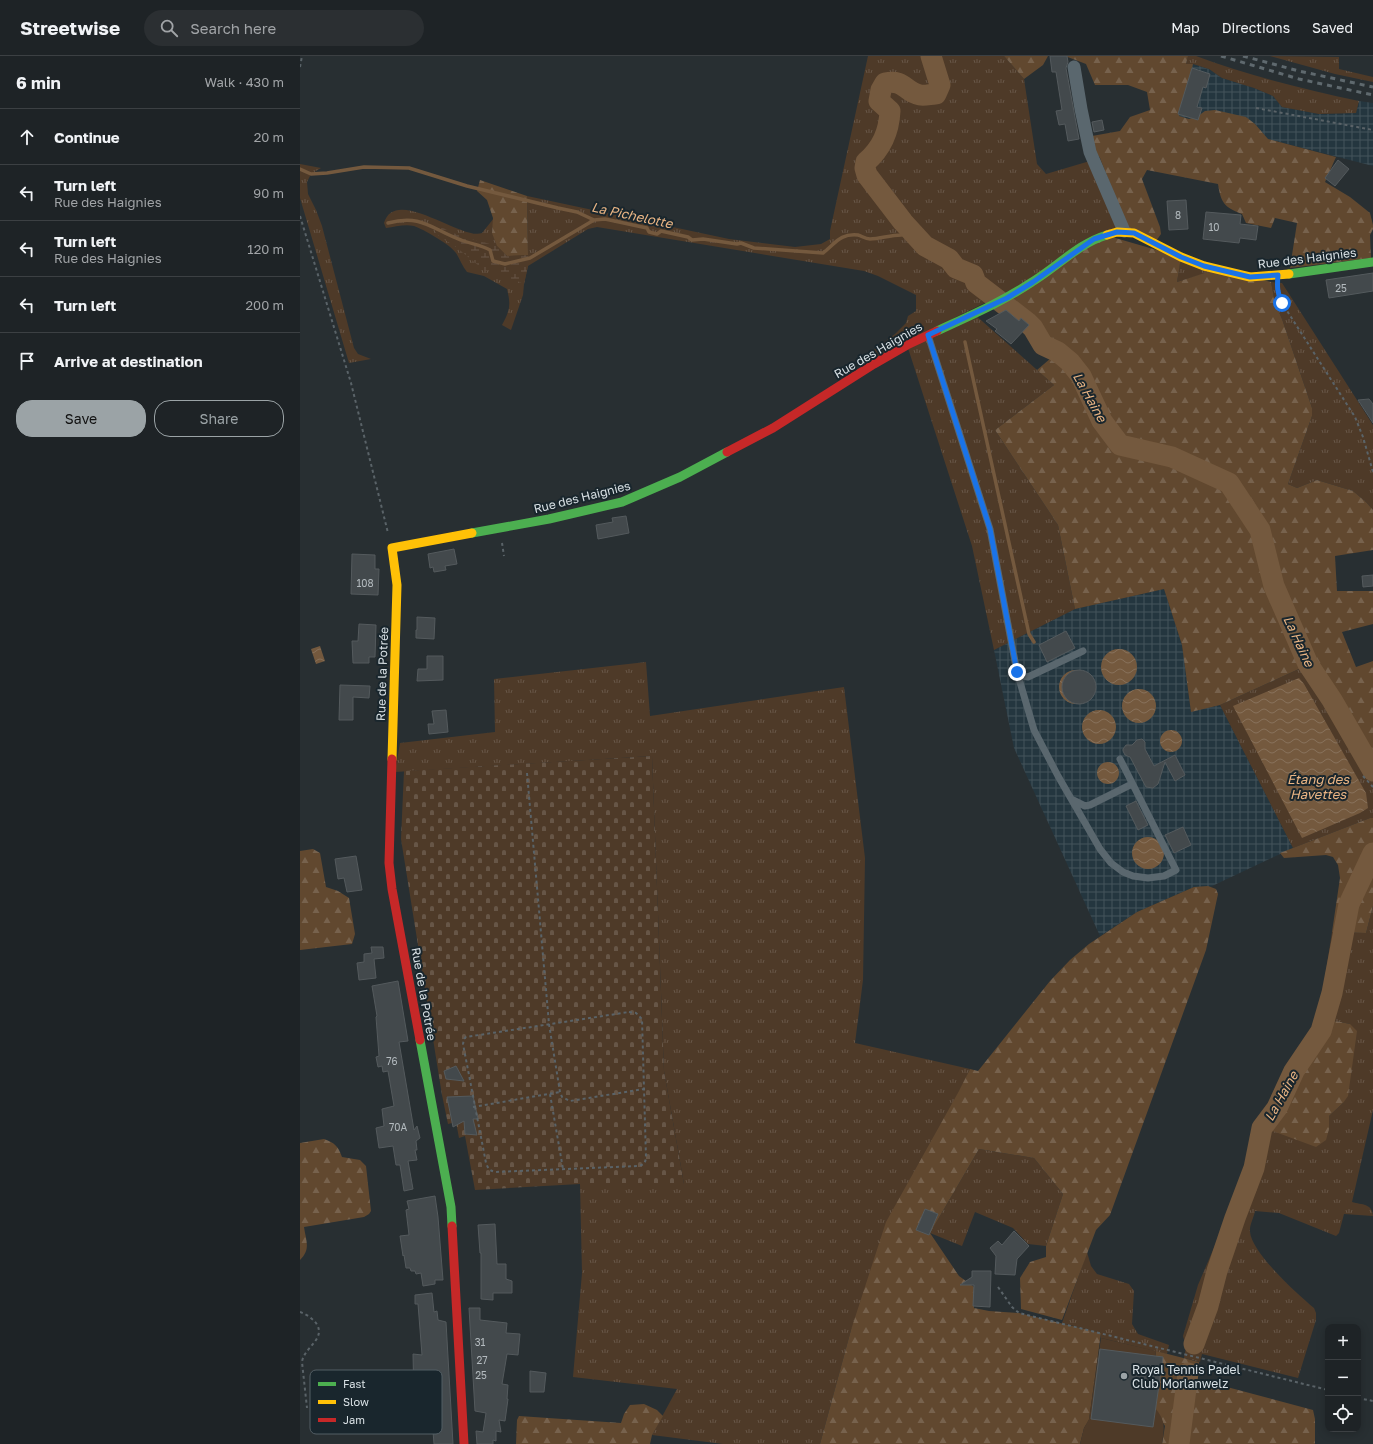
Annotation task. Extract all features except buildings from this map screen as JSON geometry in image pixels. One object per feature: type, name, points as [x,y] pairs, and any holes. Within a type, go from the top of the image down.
[{"type":"street","points":[[1074,66],[1090,152],[1124,232]]},
{"type":"street","name":"Rue des Haignies","points":[[392,548],[549,519],[631,498],[680,477],[772,428],[907,345],[1007,298],[1033,282],[1094,239],[1105,234],[1124,232],[1134,233],[1181,257],[1204,266],[1250,277],[1297,273],[1373,262]]},
{"type":"street","name":"Rue de la Potrée","points":[[392,548],[397,585],[390,771],[389,863],[392,889],[436,1113],[452,1222],[464,1444]]},
{"type":"lane","points":[[928,335],[990,529],[1017,672],[1034,730],[1058,776],[1100,849],[1111,863],[1123,872],[1133,876],[1148,878],[1164,876],[1176,870],[1120,759]]},
{"type":"lane","points":[[1017,672],[1022,676],[1028,677],[1083,651]]},
{"type":"lane","points":[[1072,800],[1084,806],[1090,805],[1132,784]]},
{"type":"path","points":[[300,67],[302,56]]},
{"type":"path","points":[[1256,108],[1373,130]]},
{"type":"path","points":[[300,216],[351,383],[392,548]]},
{"type":"path","points":[[1278,275],[1278,295],[1355,417],[1363,437],[1373,472]]},
{"type":"path","points":[[526,772],[549,1024],[560,1092],[562,1097],[570,1101],[644,1089]]},
{"type":"path","points":[[1363,776],[1373,787]]},
{"type":"path","points":[[629,1012],[636,1013],[640,1016],[643,1023],[646,1158],[643,1165],[496,1172],[491,1171],[488,1168],[474,1106],[463,1044],[464,1039],[466,1037],[549,1024],[629,1012]]},
{"type":"path","points":[[474,1106],[560,1092]]},
{"type":"path","points":[[550,1094],[563,1169]]},
{"type":"path","points":[[998,1287],[1012,1307],[1019,1313],[1325,1389]]},
{"type":"path","points":[[300,1312],[304,1313],[313,1320],[318,1326],[319,1332],[317,1340],[306,1352],[302,1362],[307,1408]]},
{"type":"path","points":[[1361,1399],[1373,1401]]},
{"type":"shaded area","points":[[1193,64],[1209,69],[1222,78],[1254,88],[1273,96],[1282,107],[1319,114],[1356,113],[1359,101],[1373,103],[1373,166],[1268,139],[1255,124],[1198,116],[1189,119],[1179,116]]},
{"type":"shaded area","points":[[1164,589],[1182,645],[1191,711],[1220,705],[1293,848],[1210,887],[1194,887],[1137,912],[1100,936],[1014,748],[994,650],[1075,609]]},
{"type":"green space","points":[[868,56],[1004,56],[1024,79],[1037,164],[1046,174],[1100,158],[1128,229],[1031,280],[845,372],[895,334],[906,323],[908,316],[916,311],[916,295],[878,276],[864,271],[597,227],[588,229],[528,266],[523,295],[511,330],[502,325],[509,307],[507,289],[484,276],[467,272],[453,250],[424,230],[410,225],[386,228],[384,223],[391,213],[401,210],[415,212],[472,233],[482,233],[494,218],[492,233],[528,255],[527,196],[729,239],[795,247],[821,244],[830,239],[830,231]]},
{"type":"green space","points":[[1004,56],[1048,56],[1043,65],[1024,79]]},
{"type":"green space","points":[[1065,56],[1188,56],[1186,64],[1193,64],[1179,116],[1189,119],[1198,116],[1205,111],[1215,110],[1246,117],[1255,124],[1268,139],[1336,157],[1325,182],[1350,197],[1370,213],[1373,225],[1370,235],[1371,258],[1290,268],[1297,223],[1275,218],[1271,228],[1246,223],[1242,214],[1224,204],[1220,196],[1218,184],[1147,170],[1142,179],[1160,227],[1161,234],[1156,241],[1128,229],[1100,158],[1095,151],[1092,136],[1120,131],[1130,117],[1150,110],[1147,92],[1128,85],[1095,85],[1086,64]]},
{"type":"green space","points":[[1188,56],[1196,56],[1277,82],[1359,101],[1356,113],[1319,114],[1282,107],[1273,96],[1254,88],[1222,78],[1209,69],[1193,64],[1186,64]]},
{"type":"green space","points":[[1270,56],[1339,57],[1339,69],[1373,77],[1373,82],[1335,74]]},
{"type":"green space","points":[[300,164],[321,168],[311,174],[307,182],[308,194],[322,226],[354,348],[358,354],[371,359],[349,363],[300,198]]},
{"type":"green space","points":[[480,180],[527,196],[528,255],[507,256],[497,246],[492,233],[493,218],[487,200],[477,191]]},
{"type":"green space","points":[[441,227],[453,233],[497,246],[507,256],[528,255],[528,266],[524,284],[484,270],[435,232],[435,228]]},
{"type":"green space","points":[[1105,235],[1181,257],[1177,282],[1217,269],[1271,282],[1275,303],[1282,319],[1312,408],[1312,416],[1288,484],[1297,488],[1317,480],[1353,491],[1373,510],[1373,550],[1335,556],[1337,591],[1373,591],[1373,624],[1342,632],[1356,667],[1373,661],[1373,758],[1363,755],[1356,757],[1301,668],[1220,705],[1191,712],[1182,645],[1164,589],[1075,609],[1058,525],[995,430],[1054,385],[1037,370],[1058,352],[1058,350],[1045,344],[1028,319],[1007,302]]},
{"type":"green space","points":[[1180,261],[1210,272],[1177,282]]},
{"type":"green space","points":[[1271,282],[1282,283],[1373,425],[1373,510],[1353,491],[1317,480],[1297,488],[1288,484],[1312,416],[1312,408],[1282,319],[1275,303]]},
{"type":"green space","points":[[973,313],[1054,385],[995,430],[1058,525],[1075,609],[994,650],[972,546],[907,345]]},
{"type":"green space","points":[[646,662],[650,716],[844,687],[865,858],[863,980],[855,1043],[970,1069],[851,1330],[820,1444],[723,1444],[652,1435],[677,1389],[573,1377],[582,1273],[580,1184],[684,1184],[664,1071],[652,756],[395,772],[400,743],[495,732],[494,679]]},
{"type":"green space","name":"Étang des Havettes","points":[[1301,668],[1356,757],[1363,755],[1373,758],[1373,818],[1293,848],[1220,705]]},
{"type":"green space","points":[[652,756],[664,1071],[684,1184],[580,1184],[475,1190],[465,1136],[459,1138],[456,1122],[448,1124],[442,1095],[401,839],[404,771]]},
{"type":"green space","points":[[1373,818],[1373,906],[1366,933],[1332,932],[1340,878],[1338,865],[1333,857],[1326,855],[1284,858],[1280,853]]},
{"type":"green space","points":[[313,849],[320,853],[326,887],[338,891],[349,898],[355,934],[352,944],[300,950],[300,851]]},
{"type":"green space","points":[[1208,886],[1216,889],[1218,894],[1206,950],[1110,1215],[1096,1230],[1062,1320],[1021,1309],[1020,1278],[1030,1262],[1046,1257],[1046,1246],[1063,1194],[1034,1158],[979,1149],[930,1233],[959,1276],[974,1287],[974,1308],[989,1311],[1019,1313],[1101,1333],[1089,1420],[1084,1428],[1080,1444],[820,1444],[851,1330],[886,1222],[970,1069],[978,1071],[1050,981],[1070,960],[1089,944],[1137,912],[1194,887]]},
{"type":"green space","points":[[1373,906],[1373,1110],[1352,1202],[1369,1207],[1373,1216],[1344,1214],[1339,1233],[1336,1236],[1279,1213],[1255,1211],[1250,1232],[1258,1251],[1276,1273],[1314,1308],[1316,1313],[1316,1320],[1298,1378],[1202,1354],[1200,1362],[1184,1358],[1186,1347],[1183,1336],[1198,1285],[1252,1159],[1260,1122],[1285,1077],[1312,1035],[1321,1003],[1332,932],[1366,933]],"holes":[[[1336,1021],[1350,1024],[1343,1103],[1329,1116],[1329,1129],[1267,1129],[1329,1025]]]},
{"type":"green space","points":[[1336,1021],[1350,1024],[1357,1031],[1348,1096],[1329,1116],[1329,1129],[1326,1140],[1316,1147],[1267,1129],[1280,1108],[1297,1072],[1329,1025]]},
{"type":"green space","points":[[324,1139],[336,1145],[342,1157],[360,1160],[366,1166],[371,1211],[364,1217],[304,1227],[307,1248],[300,1260],[300,1143]]},
{"type":"green space","points":[[979,1149],[1034,1158],[1063,1194],[1046,1246],[1028,1244],[1013,1228],[975,1212],[962,1246],[930,1233]]},
{"type":"green space","points":[[1087,1252],[1091,1266],[1097,1274],[1129,1284],[1134,1291],[1132,1324],[1138,1334],[1169,1345],[1167,1354],[1101,1338],[1101,1333],[1062,1323]]},
{"type":"green space","name":"Royal Tennis Padel Club Morlanwelz","points":[[1101,1338],[1156,1351],[1150,1401],[1163,1421],[1164,1430],[1162,1444],[1080,1444],[1084,1428],[1089,1419]]},
{"type":"green space","points":[[1156,1351],[1199,1362],[1197,1379],[1313,1410],[1315,1419],[1315,1444],[1162,1444],[1165,1426],[1150,1401]]},
{"type":"green space","points":[[644,1404],[657,1410],[663,1416],[652,1435],[650,1444],[516,1444],[517,1420],[519,1416],[621,1423],[624,1414],[630,1405]]},
{"type":"water","points":[[320,646],[325,661],[316,664],[311,649]]},
{"type":"water","points":[[1116,649],[1122,649],[1132,654],[1137,667],[1132,680],[1122,685],[1116,685],[1106,680],[1101,670],[1101,664],[1106,654]]},
{"type":"water","points":[[1079,670],[1086,672],[1091,677],[1093,687],[1091,697],[1086,702],[1073,704],[1066,702],[1061,697],[1059,684],[1061,677],[1066,672]]},
{"type":"water","name":"Étang des Havettes","points":[[1299,678],[1304,684],[1366,793],[1368,808],[1360,813],[1302,838],[1233,706]]},
{"type":"water","points":[[1136,689],[1142,689],[1146,690],[1153,696],[1156,706],[1155,713],[1149,720],[1142,723],[1136,723],[1132,722],[1125,716],[1122,709],[1122,703],[1123,699],[1129,692]]},
{"type":"water","points":[[1096,710],[1102,710],[1106,711],[1113,717],[1116,727],[1115,734],[1109,741],[1102,744],[1096,744],[1092,743],[1085,737],[1082,730],[1082,724],[1083,720],[1089,713]]},
{"type":"water","points":[[1171,730],[1179,733],[1182,741],[1179,749],[1171,752],[1163,749],[1160,741],[1163,733]]},
{"type":"water","points":[[1108,762],[1116,765],[1119,773],[1116,781],[1108,784],[1100,781],[1097,773],[1100,765]]},
{"type":"water","points":[[1145,837],[1151,837],[1160,841],[1164,853],[1160,865],[1151,869],[1145,869],[1136,865],[1132,856],[1132,850],[1136,841]]},
{"type":"waterway","name":"La Haine","points":[[931,56],[940,85],[936,94],[920,95],[901,84],[892,82],[885,83],[881,90],[879,101],[890,111],[888,126],[884,139],[872,157],[866,162],[865,168],[867,175],[903,222],[925,246],[949,259],[956,268],[973,275],[976,283],[1027,322],[1033,328],[1043,345],[1058,352],[1070,362],[1081,376],[1102,421],[1120,445],[1172,457],[1229,483],[1260,530],[1274,586],[1308,664],[1332,700],[1373,771]]},
{"type":"waterway","name":"La Pichelotte","points":[[300,169],[311,174],[364,167],[409,168],[467,186],[577,212],[594,220],[605,219],[647,228],[649,232],[657,234],[661,231],[688,237],[692,240],[703,239],[737,244],[741,243],[754,248],[823,253],[842,237],[858,235],[868,239],[901,235],[908,228]]},
{"type":"waterway","points":[[388,223],[410,220],[426,224],[451,236],[490,250],[493,261],[505,264],[530,258],[594,220]]},
{"type":"waterway","points":[[965,342],[1029,634],[1034,642]]},
{"type":"waterway","name":"La Haine","points":[[1194,1344],[1208,1306],[1217,1271],[1235,1218],[1254,1168],[1262,1128],[1277,1108],[1294,1071],[1321,1031],[1332,993],[1349,904],[1373,853]]},
{"type":"waterway","name":"La Haine","points":[[1179,1444],[1188,1373]]},
{"type":"railway","points":[[1221,56],[1299,79],[1373,95]]},
{"type":"railway","points":[[1243,56],[1299,71],[1373,87]]},
{"type":"traffic: fast","points":[[937,331],[1009,296],[1041,276],[1078,249],[1107,235]]},
{"type":"traffic: fast","points":[[1289,274],[1373,262]]},
{"type":"traffic: fast","points":[[472,533],[549,519],[622,502],[680,477],[727,452]]},
{"type":"traffic: fast","points":[[420,1040],[451,1207],[452,1226]]},
{"type":"traffic: slow","points":[[1107,235],[1117,232],[1134,233],[1181,257],[1204,266],[1250,277],[1289,274]]},
{"type":"traffic: slow","points":[[392,759],[397,585],[392,548],[472,533]]},
{"type":"traffic: jam","points":[[727,452],[773,428],[874,364],[907,345],[937,331]]},
{"type":"traffic: jam","points":[[392,759],[389,863],[392,889],[420,1040]]},
{"type":"traffic: jam","points":[[452,1226],[464,1444]]},
{"type":"place","name":"Royal Tennis Padel Club Morlanwelz","points":[[1124,1376]]},
{"type":"route","points":[[1017,672],[990,529],[928,335],[1007,298],[1033,282],[1094,239],[1105,234],[1117,232],[1134,233],[1181,257],[1204,266],[1250,277],[1278,275],[1278,295],[1282,303]]}]
